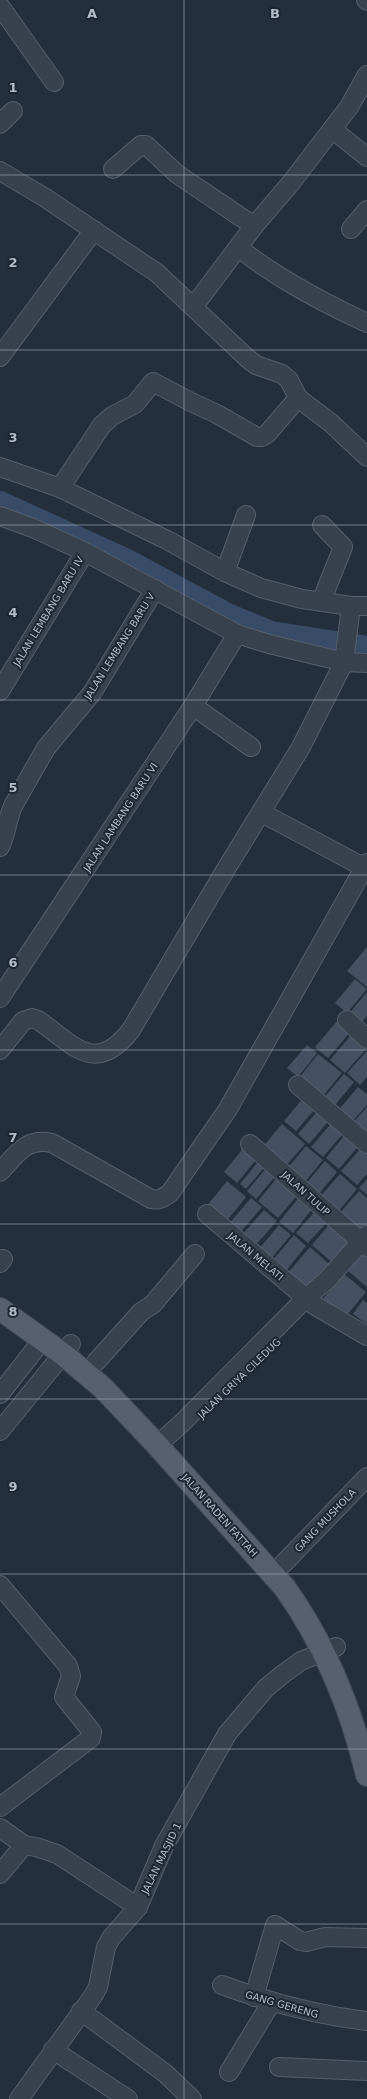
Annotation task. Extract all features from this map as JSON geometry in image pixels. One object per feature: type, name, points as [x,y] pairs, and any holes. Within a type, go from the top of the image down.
[{"type":"main road","name":"JALAN RADEN FATTAH","points":[[0,1292],[67,1349],[103,1388],[165,1443],[283,1564],[321,1617],[356,1732],[367,1774]]},
{"type":"main road","name":"JALAN RADEN FATTAH","points":[[0,1309],[43,1339],[96,1362],[165,1443],[284,1588],[330,1650],[367,1723]]},
{"type":"street","points":[[8,0],[0,6],[54,82]]},
{"type":"street","points":[[194,306],[254,226],[290,184],[349,107],[365,81]]},
{"type":"street","points":[[0,124],[13,111]]},
{"type":"street","points":[[332,129],[367,158]]},
{"type":"street","points":[[113,169],[141,145],[146,145],[177,174],[254,226]]},
{"type":"street","points":[[0,171],[94,230],[157,273],[256,365],[282,374],[289,380],[298,398],[331,423],[367,457]]},
{"type":"street","points":[[351,229],[367,210]]},
{"type":"street","points":[[0,356],[94,230]]},
{"type":"street","points":[[239,248],[261,266],[315,298],[367,322]]},
{"type":"street","points":[[60,488],[102,425],[112,416],[134,404],[153,382],[217,414],[257,437],[262,437],[267,434],[298,398]]},
{"type":"street","points":[[0,467],[60,488],[167,540],[225,572],[261,588],[321,602],[359,606],[346,653],[301,747],[262,813],[226,869],[131,1030],[122,1042],[110,1051],[96,1055],[85,1052],[38,1020],[32,1018],[23,1021],[0,1050]]},
{"type":"street","points":[[225,572],[246,515]]},
{"type":"street","points":[[0,516],[32,528],[85,552],[237,634],[269,644],[346,653],[367,663]]},
{"type":"street","points":[[321,602],[343,547],[322,525]]},
{"type":"street","name":"JALAN LEMBANG BARU IV","points":[[0,691],[85,552]]},
{"type":"street","name":"JALAN LEMBANG BARU V","points":[[0,847],[7,830],[8,815],[12,806],[46,748],[92,693],[155,589]]},
{"type":"street","name":"JALAN LAMBANG BARU VI","points":[[0,998],[193,706],[237,634]]},
{"type":"street","points":[[193,706],[251,747]]},
{"type":"street","points":[[0,1172],[27,1145],[39,1141],[52,1143],[152,1199],[162,1199],[170,1193],[228,1109],[366,867],[262,813]]},
{"type":"street","points":[[347,1020],[367,1039]]},
{"type":"street","points":[[298,1086],[367,1144]]},
{"type":"street","name":"JALAN TULIP","points":[[250,1144],[365,1241]]},
{"type":"street","name":"JALAN MELATI","points":[[206,1214],[310,1301]]},
{"type":"street","name":"JALAN GRIYA CILEDUG","points":[[165,1443],[310,1301],[327,1280],[365,1241]]},
{"type":"street","points":[[96,1362],[141,1312],[153,1304],[195,1254]]},
{"type":"street","points":[[310,1301],[367,1336]]},
{"type":"street","points":[[0,1394],[43,1339]]},
{"type":"street","points":[[0,1431],[67,1349]]},
{"type":"street","name":"GANG MUSHOLA","points":[[283,1564],[367,1477]]},
{"type":"street","points":[[0,1585],[68,1666],[71,1676],[64,1697],[92,1732],[90,1738],[0,1808]]},
{"type":"street","name":"JALAN MASJID 1","points":[[19,2099],[98,1987],[103,1956],[110,1938],[138,1907],[164,1846],[227,1734],[272,1684],[301,1660],[330,1650]]},
{"type":"street","points":[[0,1828],[24,1845],[36,1847],[57,1854],[138,1907]]},
{"type":"street","points":[[0,1874],[24,1845]]},
{"type":"street","points":[[254,1997],[275,1925],[300,1941],[325,1937],[367,1938]]},
{"type":"street","name":"GANG GERENG","points":[[222,1985],[271,2003],[328,2017],[367,2021]]},
{"type":"street","points":[[229,2072],[271,2003]]},
{"type":"street","points":[[81,2011],[166,2074],[192,2099]]},
{"type":"street","points":[[53,2050],[128,2099]]},
{"type":"street","points":[[280,2067],[367,2071]]},
{"type":"building","points":[[367,947],[367,987],[347,971]]},
{"type":"building","points":[[355,979],[367,989],[347,1013],[335,1003]]},
{"type":"building","points":[[367,992],[367,1016],[359,1026],[347,1016]]},
{"type":"building","points":[[339,1019],[352,1030],[328,1058],[315,1047]]},
{"type":"building","points":[[353,1033],[367,1044],[367,1048],[345,1073],[330,1060]]},
{"type":"building","points":[[307,1045],[317,1053],[298,1077],[287,1068]]},
{"type":"building","points":[[367,1051],[367,1077],[360,1085],[347,1073]]},
{"type":"building","points":[[318,1054],[342,1073],[322,1097],[299,1078]]},
{"type":"building","points":[[344,1074],[354,1082],[332,1109],[322,1100]]},
{"type":"building","points":[[358,1087],[367,1094],[367,1105],[349,1125],[336,1113]]},
{"type":"building","points":[[304,1097],[316,1108],[296,1131],[284,1121]]},
{"type":"building","points":[[367,1107],[367,1139],[350,1126]]},
{"type":"building","points":[[320,1108],[332,1117],[309,1144],[298,1134]]},
{"type":"building","points":[[334,1120],[346,1130],[323,1157],[311,1147]]},
{"type":"building","points":[[282,1124],[305,1144],[284,1168],[261,1149]]},
{"type":"building","points":[[348,1131],[361,1143],[339,1169],[326,1158]]},
{"type":"building","points":[[246,1145],[259,1156],[237,1183],[224,1172]]},
{"type":"building","points":[[306,1146],[323,1160],[303,1184],[286,1170]]},
{"type":"building","points":[[363,1146],[367,1149],[367,1174],[357,1185],[341,1171]]},
{"type":"building","points":[[262,1157],[268,1163],[246,1189],[240,1184]]},
{"type":"building","points":[[325,1161],[337,1172],[317,1196],[304,1186]]},
{"type":"building","points":[[269,1165],[278,1173],[256,1199],[247,1191]]},
{"type":"building","points":[[280,1174],[301,1191],[278,1218],[258,1201]]},
{"type":"building","points":[[340,1174],[357,1189],[337,1213],[319,1198]]},
{"type":"building","points":[[367,1179],[367,1195],[359,1188]]},
{"type":"building","points":[[227,1181],[246,1197],[225,1223],[206,1207]]},
{"type":"building","points":[[359,1191],[367,1198],[367,1227],[361,1234],[338,1215]]},
{"type":"building","points":[[302,1194],[315,1205],[293,1233],[279,1222]]},
{"type":"building","points":[[251,1198],[262,1207],[238,1235],[227,1226]]},
{"type":"building","points":[[318,1208],[330,1219],[308,1243],[296,1233]]},
{"type":"building","points":[[264,1210],[277,1221],[254,1247],[241,1236]]},
{"type":"building","points":[[332,1221],[355,1241],[335,1265],[312,1245]]},
{"type":"building","points":[[279,1225],[291,1235],[270,1260],[258,1250]]},
{"type":"building","points":[[294,1235],[306,1246],[285,1272],[272,1261]]},
{"type":"building","points":[[310,1247],[329,1264],[306,1291],[287,1274]]},
{"type":"building","points":[[364,1250],[367,1253],[367,1287],[347,1270]]},
{"type":"building","points":[[344,1274],[366,1292],[348,1314],[322,1300]]},
{"type":"building","points":[[363,1300],[367,1303],[367,1324],[353,1314]]},
{"type":"waterway","points":[[0,504],[125,561],[227,616],[271,634],[367,649]]}]
